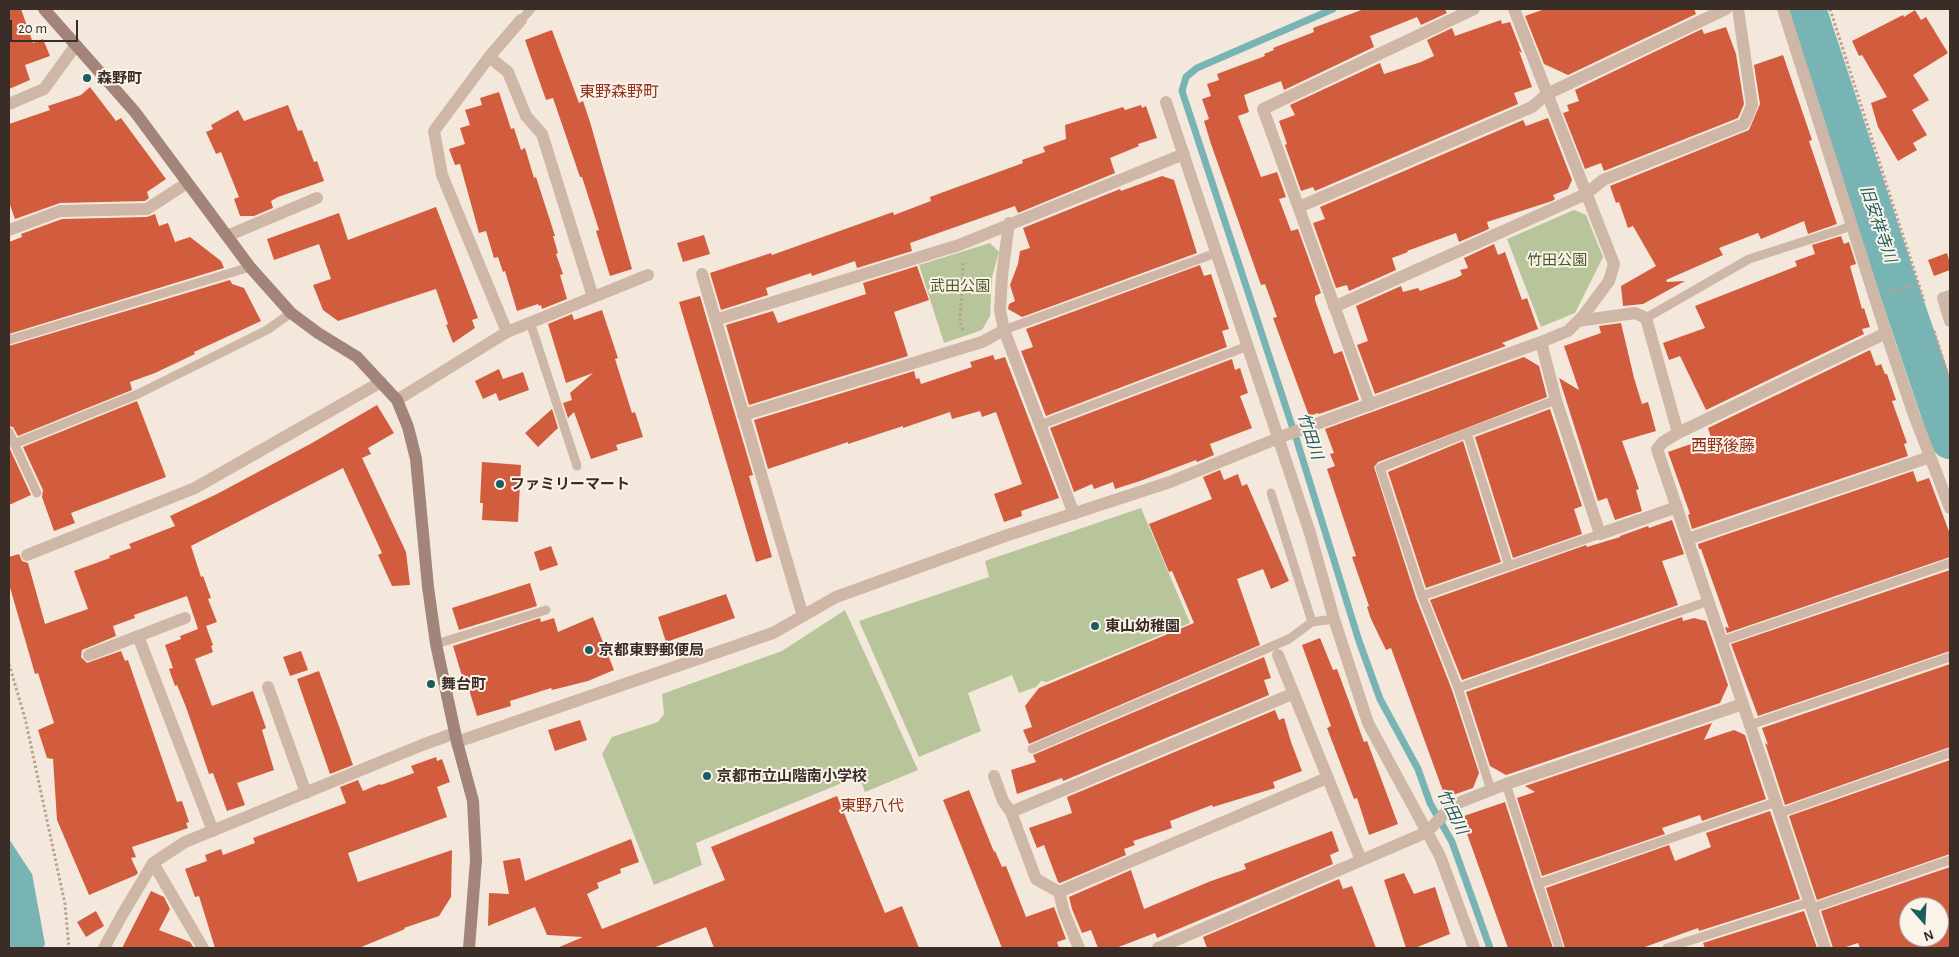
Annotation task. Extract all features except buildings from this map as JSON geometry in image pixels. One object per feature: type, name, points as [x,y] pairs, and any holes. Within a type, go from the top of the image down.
[{"type":"street","points":[[44,9],[135,112],[250,267],[291,312],[318,333],[357,357],[397,400],[408,428],[416,459],[428,586],[436,644],[456,738],[473,801],[476,860],[469,948]]},
{"type":"street","points":[[1370,405],[1300,208],[1262,109],[1474,9]]},
{"type":"street","points":[[104,948],[153,863],[186,842],[306,792],[456,738],[773,633],[836,598],[1004,536],[1170,482],[1282,436],[1568,331],[1583,316],[1608,281],[1614,264],[1514,9]]},
{"type":"street","points":[[1300,208],[1532,107],[1547,94],[1726,9]]},
{"type":"street","points":[[1334,307],[1586,194],[1603,180],[1744,124],[1752,104],[1738,9]]},
{"type":"street","points":[[1783,9],[1886,333],[1914,415],[1950,508]]},
{"type":"street","points":[[507,332],[442,175],[434,131],[489,57],[520,20]]},
{"type":"street","points":[[9,104],[44,89],[76,45]]},
{"type":"street","points":[[489,57],[508,72],[526,116],[542,134],[593,297]]},
{"type":"street","points":[[1166,102],[1248,346],[1282,436],[1334,620],[1368,723],[1440,856],[1474,948]]},
{"type":"street","points":[[715,320],[959,244],[1184,154]]},
{"type":"street","points":[[9,230],[60,211],[147,209],[187,183]]},
{"type":"street","points":[[227,236],[317,198]]},
{"type":"street","points":[[1010,223],[1002,276],[1000,310],[1004,330],[1074,514]]},
{"type":"street","points":[[702,274],[802,616]]},
{"type":"street","points":[[397,400],[507,332],[648,275]]},
{"type":"street","points":[[1950,296],[1943,298],[1950,321]]},
{"type":"street","points":[[1578,321],[1635,313],[1646,318],[1678,434]]},
{"type":"street","points":[[743,415],[968,347],[1004,330]]},
{"type":"street","points":[[1826,948],[1658,449],[1663,442],[1678,434],[1886,333]]},
{"type":"street","points":[[1541,342],[1556,400],[1600,534],[1677,507]]},
{"type":"street","points":[[27,556],[195,488],[381,382]]},
{"type":"street","points":[[1688,539],[1930,457]]},
{"type":"street","points":[[89,655],[185,618]]},
{"type":"street","points":[[138,636],[213,831]]},
{"type":"street","points":[[1278,656],[1361,860]]},
{"type":"street","points":[[268,688],[306,792]]},
{"type":"street","points":[[1011,812],[1292,694]]},
{"type":"street","points":[[1158,948],[1427,832],[1453,805],[1506,784],[1743,704]]},
{"type":"street","points":[[994,776],[1003,801],[1011,812],[1036,879],[1059,892],[1064,912],[1079,948]]},
{"type":"street","points":[[1059,892],[1327,778]]},
{"type":"street","points":[[153,863],[203,948]]},
{"type":"lane","points":[[520,20],[531,9]]},
{"type":"lane","points":[[1646,318],[1749,259],[1852,226]]},
{"type":"lane","points":[[1004,330],[1216,252]]},
{"type":"lane","points":[[9,340],[250,267]]},
{"type":"lane","points":[[14,444],[138,394],[267,330],[291,312]]},
{"type":"lane","points":[[530,322],[577,466]]},
{"type":"lane","points":[[1040,425],[1248,346]]},
{"type":"lane","points":[[1491,790],[1458,688],[1422,596],[1380,468],[1556,400]]},
{"type":"lane","points":[[9,433],[37,493]]},
{"type":"lane","points":[[1467,433],[1509,566]]},
{"type":"lane","points":[[1271,493],[1312,622]]},
{"type":"lane","points":[[1422,596],[1600,534]]},
{"type":"lane","points":[[1722,641],[1950,563]]},
{"type":"lane","points":[[1458,688],[1708,601]]},
{"type":"lane","points":[[436,644],[546,610]]},
{"type":"lane","points":[[1032,749],[1289,639],[1312,622],[1334,620]]},
{"type":"lane","points":[[1750,725],[1950,657]]},
{"type":"lane","points":[[1538,884],[1950,753]]},
{"type":"lane","points":[[1506,784],[1559,948]]},
{"type":"lane","points":[[1667,948],[1811,905],[1950,860]]},
{"type":"path","points":[[1830,9],[1926,307]]},
{"type":"path","points":[[959,244],[963,264],[960,323],[968,347]]},
{"type":"path","points":[[1888,293],[1913,285]]},
{"type":"path","points":[[1932,325],[1950,382]]},
{"type":"path","points":[[9,664],[25,718],[61,884],[69,948]]},
{"type":"green space","name":"竹田公園","points":[[1574,210],[1586,215],[1603,257],[1575,313],[1541,327],[1507,239]]},
{"type":"green space","name":"武田公園","points":[[990,243],[999,252],[992,277],[990,316],[982,330],[944,343],[919,265]]},
{"type":"green space","points":[[1141,508],[1190,623],[1047,682],[1041,681],[1036,687],[1019,693],[1012,675],[968,693],[981,731],[919,757],[859,621],[989,577],[985,561]]},
{"type":"green space","points":[[845,610],[918,770],[865,792],[859,776],[696,843],[702,865],[654,885],[602,754],[612,737],[658,722],[664,714],[662,694],[782,651]]},
{"type":"water","points":[[9,839],[32,874],[45,944],[43,948],[9,948]]},
{"type":"waterway","name":"竹田川","points":[[1333,9],[1197,68],[1186,77],[1182,91],[1297,441],[1359,641],[1380,699],[1418,769],[1430,803],[1452,842],[1490,948]]},
{"type":"waterway","name":"旧安祥寺川","points":[[1806,9],[1950,439]]},
{"type":"place","name":"森野町","points":[[87,78]]},
{"type":"place","name":"ファミリーマート","points":[[500,484]]},
{"type":"place","name":"東山幼稚園","points":[[1095,626]]},
{"type":"place","name":"京都東野郵便局","points":[[589,650]]},
{"type":"place","name":"舞台町","points":[[431,684]]},
{"type":"place","name":"京都市立山階南小学校","points":[[707,776]]},
{"type":"district","name":"東野森野町","points":[[619,92]]},
{"type":"district","name":"西野後藤","points":[[1723,446]]},
{"type":"district","name":"東野八代","points":[[872,806]]}]
